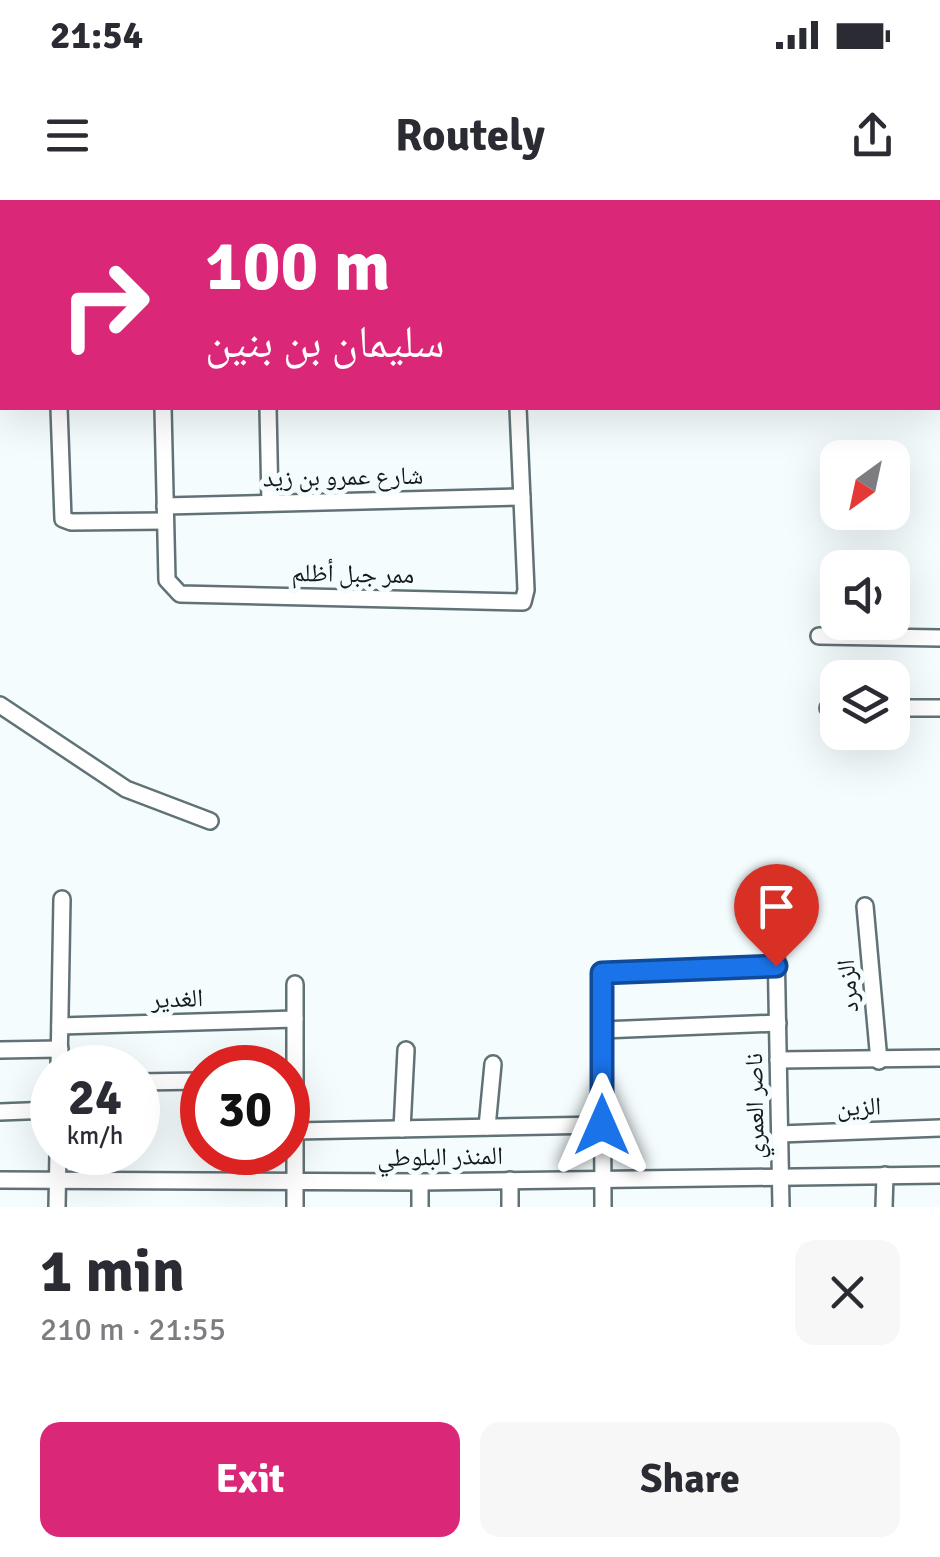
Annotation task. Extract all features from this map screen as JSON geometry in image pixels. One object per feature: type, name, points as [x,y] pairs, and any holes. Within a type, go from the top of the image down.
[{"type":"street","name":"شارع عمرو بن زيد","points":[[59,410],[63,520],[71,522],[270,503],[522,497]]},
{"type":"street","name":"ممر جبل أظلم","points":[[163,410],[167,580],[180,594],[523,602],[526,590],[518,410]]},
{"type":"street","points":[[268,410],[270,503]]},
{"type":"street","points":[[819,636],[940,638]]},
{"type":"street","points":[[0,705],[126,789],[210,821]]},
{"type":"street","points":[[910,708],[940,708]]},
{"type":"street","points":[[60,1045],[62,899]]},
{"type":"street","name":"الزمرد","points":[[864,906],[879,1060]]},
{"type":"street","name":"ناصر العمري","points":[[776,944],[781,1207]]},
{"type":"street","points":[[602,1207],[602,973],[776,966]]},
{"type":"street","points":[[293,1045],[295,984]]},
{"type":"street","name":"الغدير","points":[[60,1026],[295,1019]]},
{"type":"street","points":[[602,1030],[778,1023]]},
{"type":"street","points":[[0,1050],[30,1050]]},
{"type":"street","points":[[402,1129],[406,1050]]},
{"type":"street","points":[[778,1060],[940,1058]]},
{"type":"street","points":[[487,1127],[494,1064]]},
{"type":"street","points":[[0,1112],[30,1111]]},
{"type":"street","points":[[310,1131],[602,1125]]},
{"type":"street","name":"الزين","points":[[780,1134],[940,1128]]},
{"type":"street","points":[[57,1175],[58,1207]]},
{"type":"street","points":[[295,1175],[296,1207]]},
{"type":"street","points":[[884,1207],[885,1175]]},
{"type":"street","name":"المنذر البلوطي","points":[[0,1180],[420,1182],[940,1175]]},
{"type":"street","points":[[510,1180],[510,1207]]},
{"type":"street","points":[[420,1182],[420,1207]]},
{"type":"route","points":[[602,1125],[602,973],[776,966]]}]
